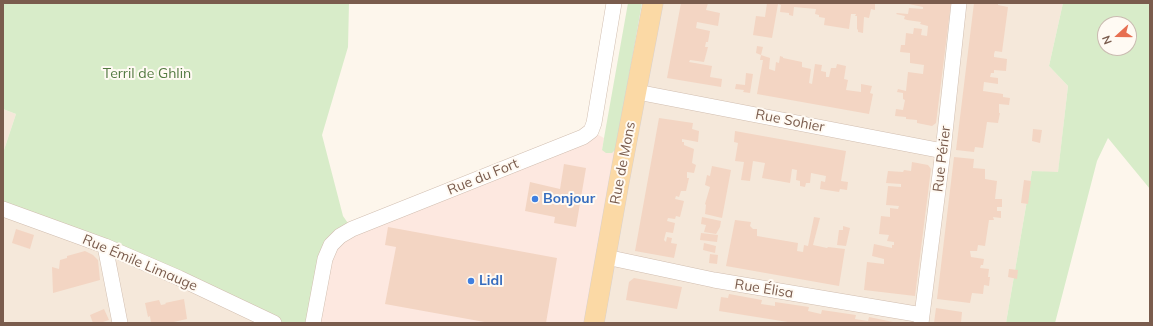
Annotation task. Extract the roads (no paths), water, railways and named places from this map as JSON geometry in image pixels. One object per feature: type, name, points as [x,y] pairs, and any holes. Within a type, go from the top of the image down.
[{"type":"main road","name":"Rue de Mons","points":[[594,323],[653,3]]},
{"type":"street","name":"Rue du Fort","points":[[313,323],[325,259],[331,245],[340,236],[352,229],[583,137],[591,131],[594,123],[614,3]]},
{"type":"street","name":"Rue Périer","points":[[922,319],[943,151],[959,3]]},
{"type":"street","name":"Rue Sohier","points":[[636,92],[943,151]]},
{"type":"street","name":"Rue Émile Limauge","points":[[3,209],[105,246],[179,278],[274,323]]},
{"type":"street","points":[[105,246],[120,323]]},
{"type":"street","name":"Rue Élisa","points":[[606,257],[714,280],[922,319]]},
{"type":"place","name":"Bonjour","points":[[535,199]]},
{"type":"place","name":"Lidl","points":[[471,281]]},
{"type":"park label","name":"Terril de Ghlin","points":[[147,74]]}]
